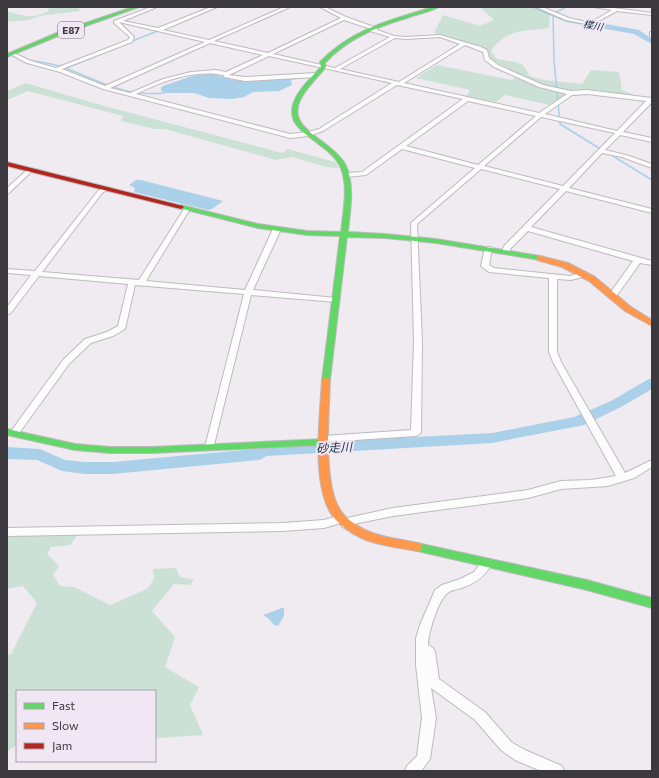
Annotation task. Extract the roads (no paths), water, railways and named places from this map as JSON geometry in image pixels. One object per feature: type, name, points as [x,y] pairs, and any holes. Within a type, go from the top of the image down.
[{"type":"main road","name":"E87","points":[[11,55],[92,20],[130,7]]},
{"type":"main road","name":"E87","points":[[11,55],[61,33],[137,7]]},
{"type":"main road","points":[[437,7],[374,29],[344,42],[334,49],[322,63],[324,67],[300,93],[294,106],[294,115],[296,119],[309,134],[336,156],[347,175],[348,185],[344,234],[324,407],[324,445],[328,495],[344,522],[370,537],[587,586],[652,603]]},
{"type":"main road","points":[[17,44],[92,20]]},
{"type":"main road","points":[[7,164],[29,171],[245,224],[307,233],[414,238],[506,251],[552,261],[583,274],[652,324]]},
{"type":"main road","points":[[11,433],[45,442],[92,449],[137,450],[324,445]]},
{"type":"street","points":[[119,21],[155,7]]},
{"type":"street","points":[[158,30],[215,7]]},
{"type":"street","points":[[105,88],[211,42],[241,26],[288,7]]},
{"type":"street","points":[[322,7],[344,18],[394,37],[415,38],[440,36],[483,50],[487,59],[514,75],[541,86],[571,93],[588,92],[651,100],[649,106],[618,133],[507,248],[506,251]]},
{"type":"street","points":[[538,7],[568,19],[591,24],[615,10]]},
{"type":"street","points":[[596,7],[652,14]]},
{"type":"street","points":[[227,74],[344,18]]},
{"type":"street","points":[[58,69],[131,40],[132,37],[116,23],[119,21]]},
{"type":"street","points":[[119,21],[652,140]]},
{"type":"street","points":[[336,69],[394,37]]},
{"type":"street","points":[[7,62],[11,55],[58,69],[105,88],[290,136],[309,134],[321,130],[464,44]]},
{"type":"street","points":[[130,95],[146,86],[193,74],[214,71],[227,74],[226,76],[245,79],[316,75]]},
{"type":"street","points":[[324,445],[416,433],[418,342],[414,226],[416,221],[540,115],[571,93]]},
{"type":"street","points":[[347,175],[364,174],[467,99]]},
{"type":"street","points":[[401,147],[652,211]]},
{"type":"street","points":[[601,151],[624,156],[652,166]]},
{"type":"street","points":[[7,192],[29,171]]},
{"type":"street","points":[[7,312],[100,192],[105,189]]},
{"type":"street","points":[[11,433],[66,362],[88,341],[110,334],[122,327],[137,282],[187,209]]},
{"type":"street","points":[[526,228],[652,263]]},
{"type":"street","points":[[210,447],[248,292],[277,229]]},
{"type":"street","points":[[488,249],[485,266],[496,271],[573,278],[583,274]]},
{"type":"street","points":[[612,296],[638,260]]},
{"type":"street","points":[[7,271],[336,300]]},
{"type":"street","points":[[553,276],[554,352],[557,362],[622,477]]},
{"type":"street","points":[[7,532],[283,527],[344,522],[393,512],[528,494],[561,485],[602,483],[641,470],[652,463]]},
{"type":"street","points":[[412,771],[423,759],[429,718],[422,665],[422,638],[426,625],[439,593],[446,588],[463,583],[478,575],[486,564]]},
{"type":"street","points":[[422,647],[430,652],[433,681],[439,687],[480,716],[506,746],[520,755],[557,771]]},
{"type":"water","points":[[213,73],[232,80],[302,78],[291,80],[292,85],[279,91],[253,92],[244,97],[232,99],[209,98],[194,93],[162,93],[164,92],[161,91],[163,86],[192,76]]},
{"type":"water","points":[[136,180],[223,201],[212,209],[208,210],[134,192],[135,188],[129,185]]},
{"type":"water","points":[[284,608],[284,616],[278,626],[274,625],[263,615]]},
{"type":"waterway","points":[[200,14],[218,7]]},
{"type":"waterway","name":"楪川","points":[[534,7],[569,20],[636,32],[652,42]]},
{"type":"waterway","points":[[566,7],[553,14],[554,60],[560,124],[602,150]]},
{"type":"waterway","points":[[130,42],[160,30]]},
{"type":"waterway","points":[[66,68],[96,56]]},
{"type":"waterway","points":[[23,57],[27,60],[66,68]]},
{"type":"waterway","points":[[66,68],[112,87],[136,93],[164,93]]},
{"type":"waterway","points":[[608,153],[652,180]]},
{"type":"waterway","name":"砂走川","points":[[7,453],[40,455],[62,465],[85,468],[113,468],[259,454],[264,451],[492,438],[578,421],[616,404],[652,383]]}]
